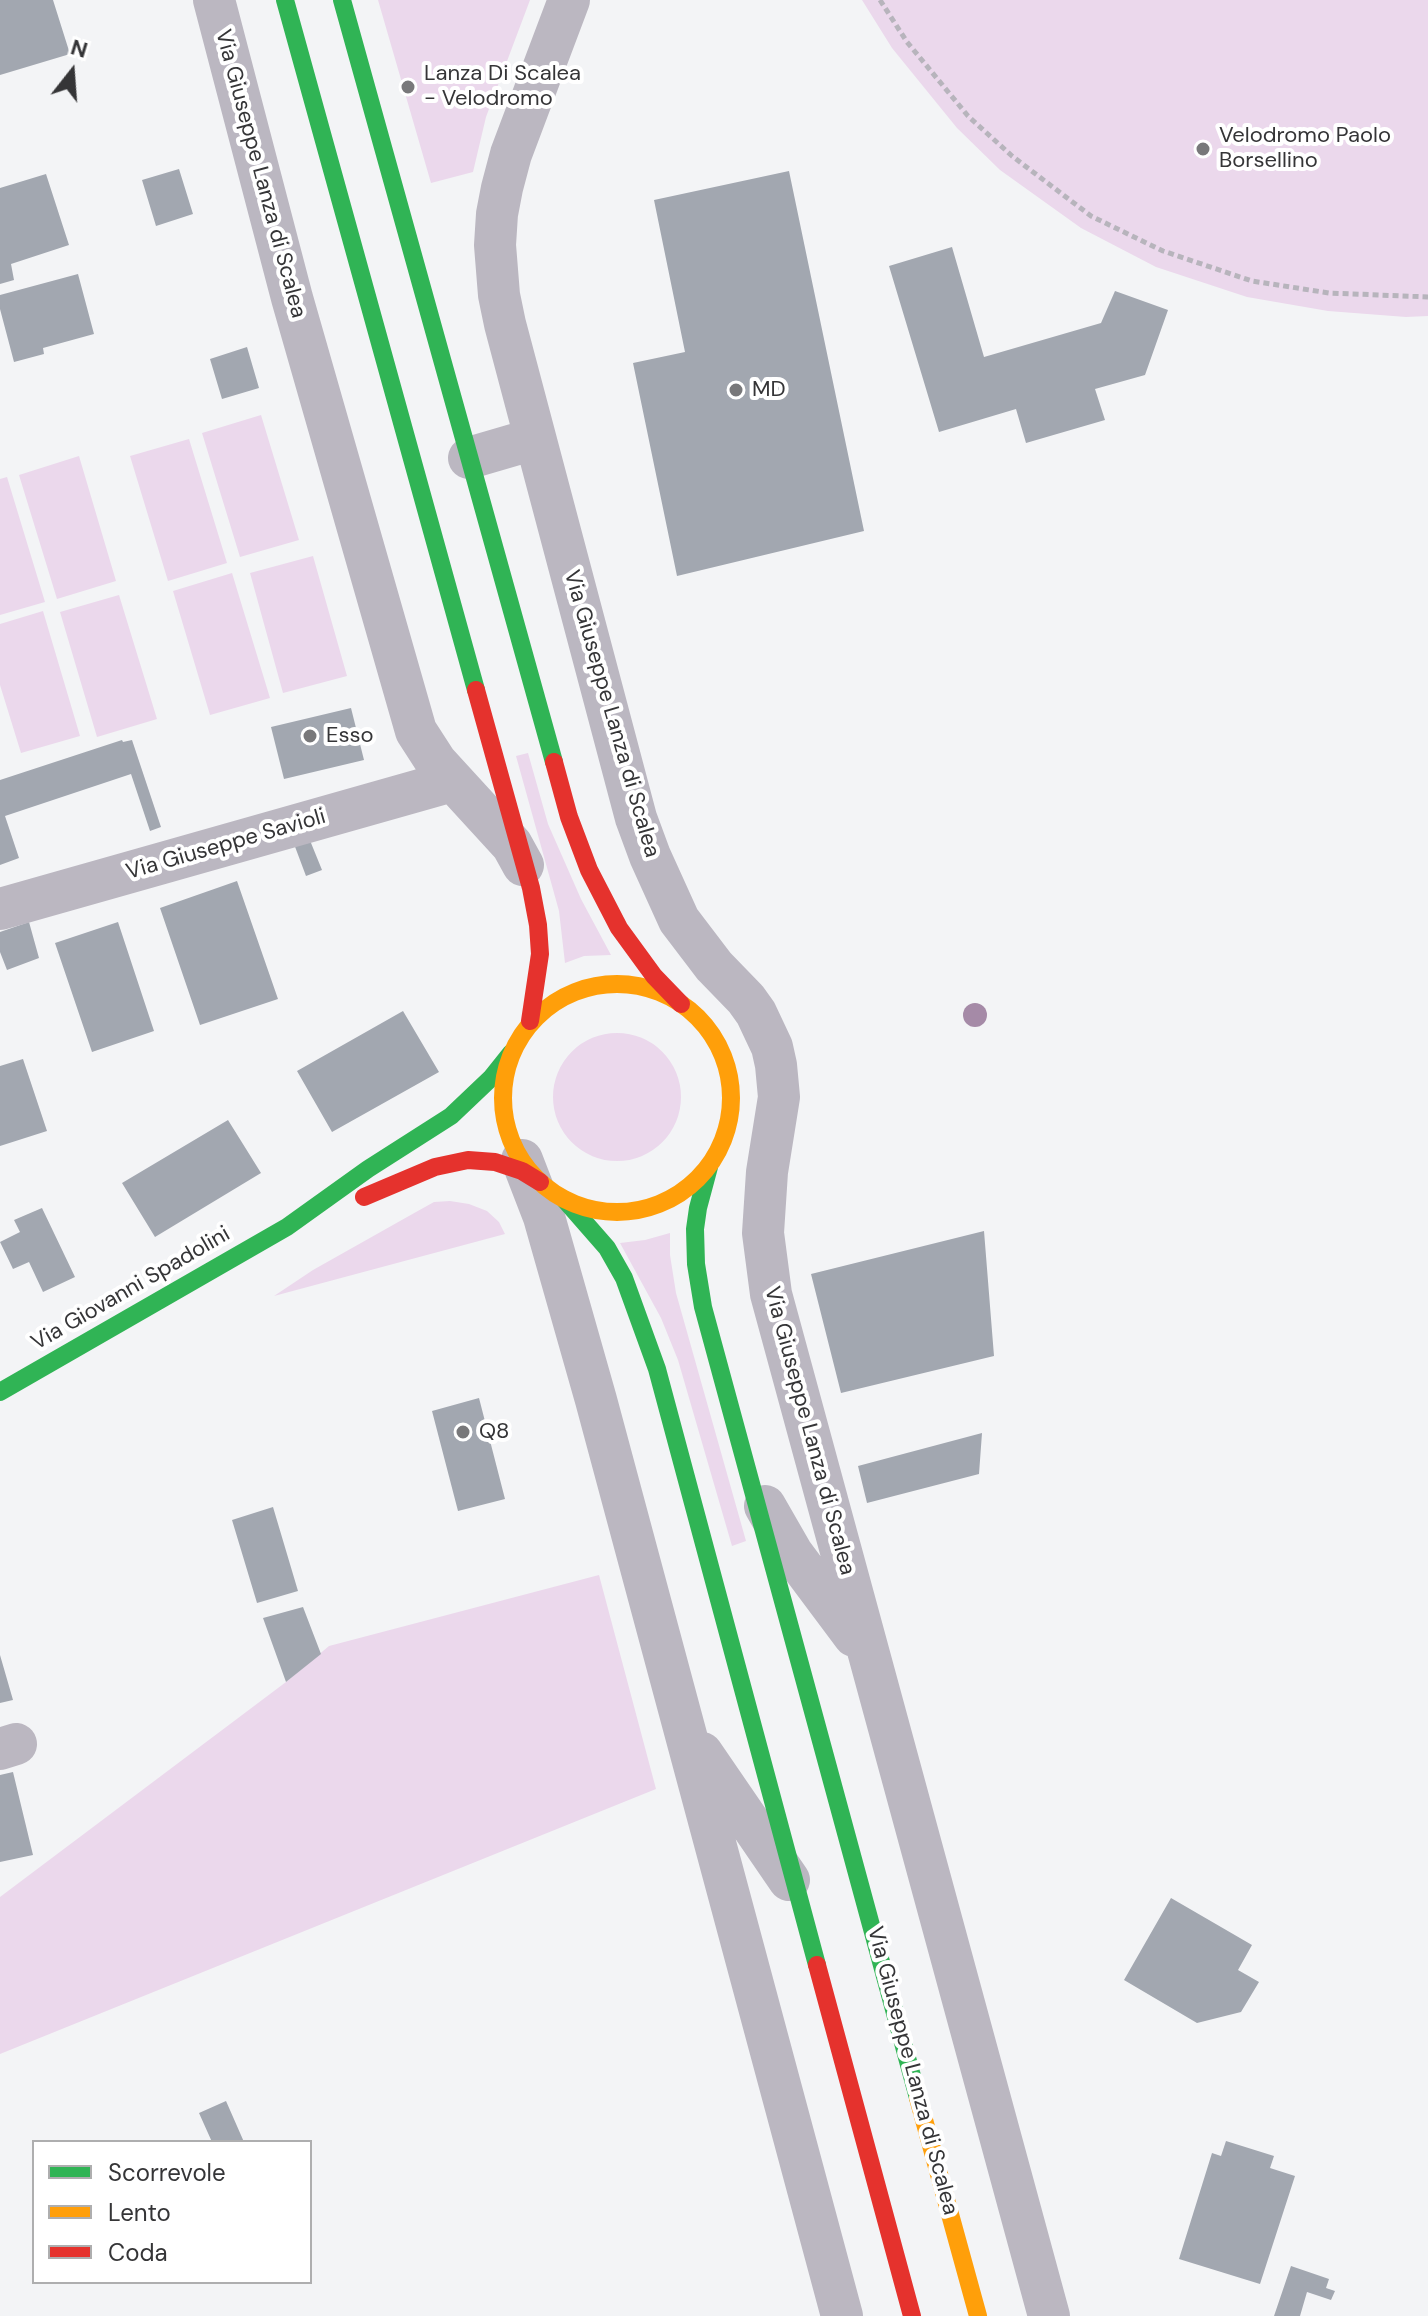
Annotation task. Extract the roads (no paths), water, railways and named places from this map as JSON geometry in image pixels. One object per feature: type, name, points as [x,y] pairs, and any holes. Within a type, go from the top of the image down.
[{"type":"street","name":"Via Giuseppe Lanza di Scalea","points":[[214,0],[292,298],[416,731],[436,762],[512,845],[526,869]]},
{"type":"street","name":"Via Giuseppe Lanza di Scalea","points":[[285,0],[536,910],[540,940],[537,984],[530,1021]]},
{"type":"street","points":[[342,0],[553,764],[579,845],[597,889],[619,928],[654,976],[703,1025],[724,1058],[728,1076],[730,1110],[718,1151],[709,1167],[679,1196],[660,1207],[637,1214],[608,1214],[565,1200]]},
{"type":"street","name":"Via Giuseppe Lanza di Scalea","points":[[569,0],[511,154],[497,214],[495,245],[499,295],[534,439],[636,818],[679,920],[756,1013],[772,1047],[779,1097],[764,1212],[768,1279],[786,1355],[1049,2316]]},
{"type":"street","points":[[469,458],[534,439]]},
{"type":"street","name":"Via Giuseppe Savioli","points":[[0,909],[452,781]]},
{"type":"street","points":[[681,1004],[657,992],[632,985],[592,985],[548,1004],[530,1021],[511,1053],[504,1080],[503,1109],[510,1136],[530,1172],[570,1305],[842,2316]]},
{"type":"street","name":"Via Giovanni Spadolini","points":[[0,1392],[287,1227],[368,1169],[451,1116],[500,1069],[511,1053]]},
{"type":"street","name":"Via Giovanni Spadolini","points":[[287,1227],[452,1162],[495,1162],[530,1172]]},
{"type":"street","name":"Via Giuseppe Lanza di Scalea","points":[[709,1167],[695,1229],[698,1285],[978,2316]]},
{"type":"street","points":[[530,1172],[565,1200],[607,1248],[624,1278],[645,1333],[912,2316]]},
{"type":"street","name":"Via Giuseppe Lanza di Scalea","points":[[744,1456],[760,1498],[775,1525],[792,1553],[851,1631],[863,1650],[876,1684]]},
{"type":"street","points":[[679,1705],[711,1767],[797,1892]]},
{"type":"place","name":"Lanza Di Scalea - Velodromo","points":[[408,87]]},
{"type":"place","name":"Velodromo Paolo Borsellino","points":[[1203,149]]},
{"type":"place","name":"MD","points":[[736,390]]},
{"type":"place","name":"Esso","points":[[310,736]]},
{"type":"place","name":"Q8","points":[[463,1432]]}]
